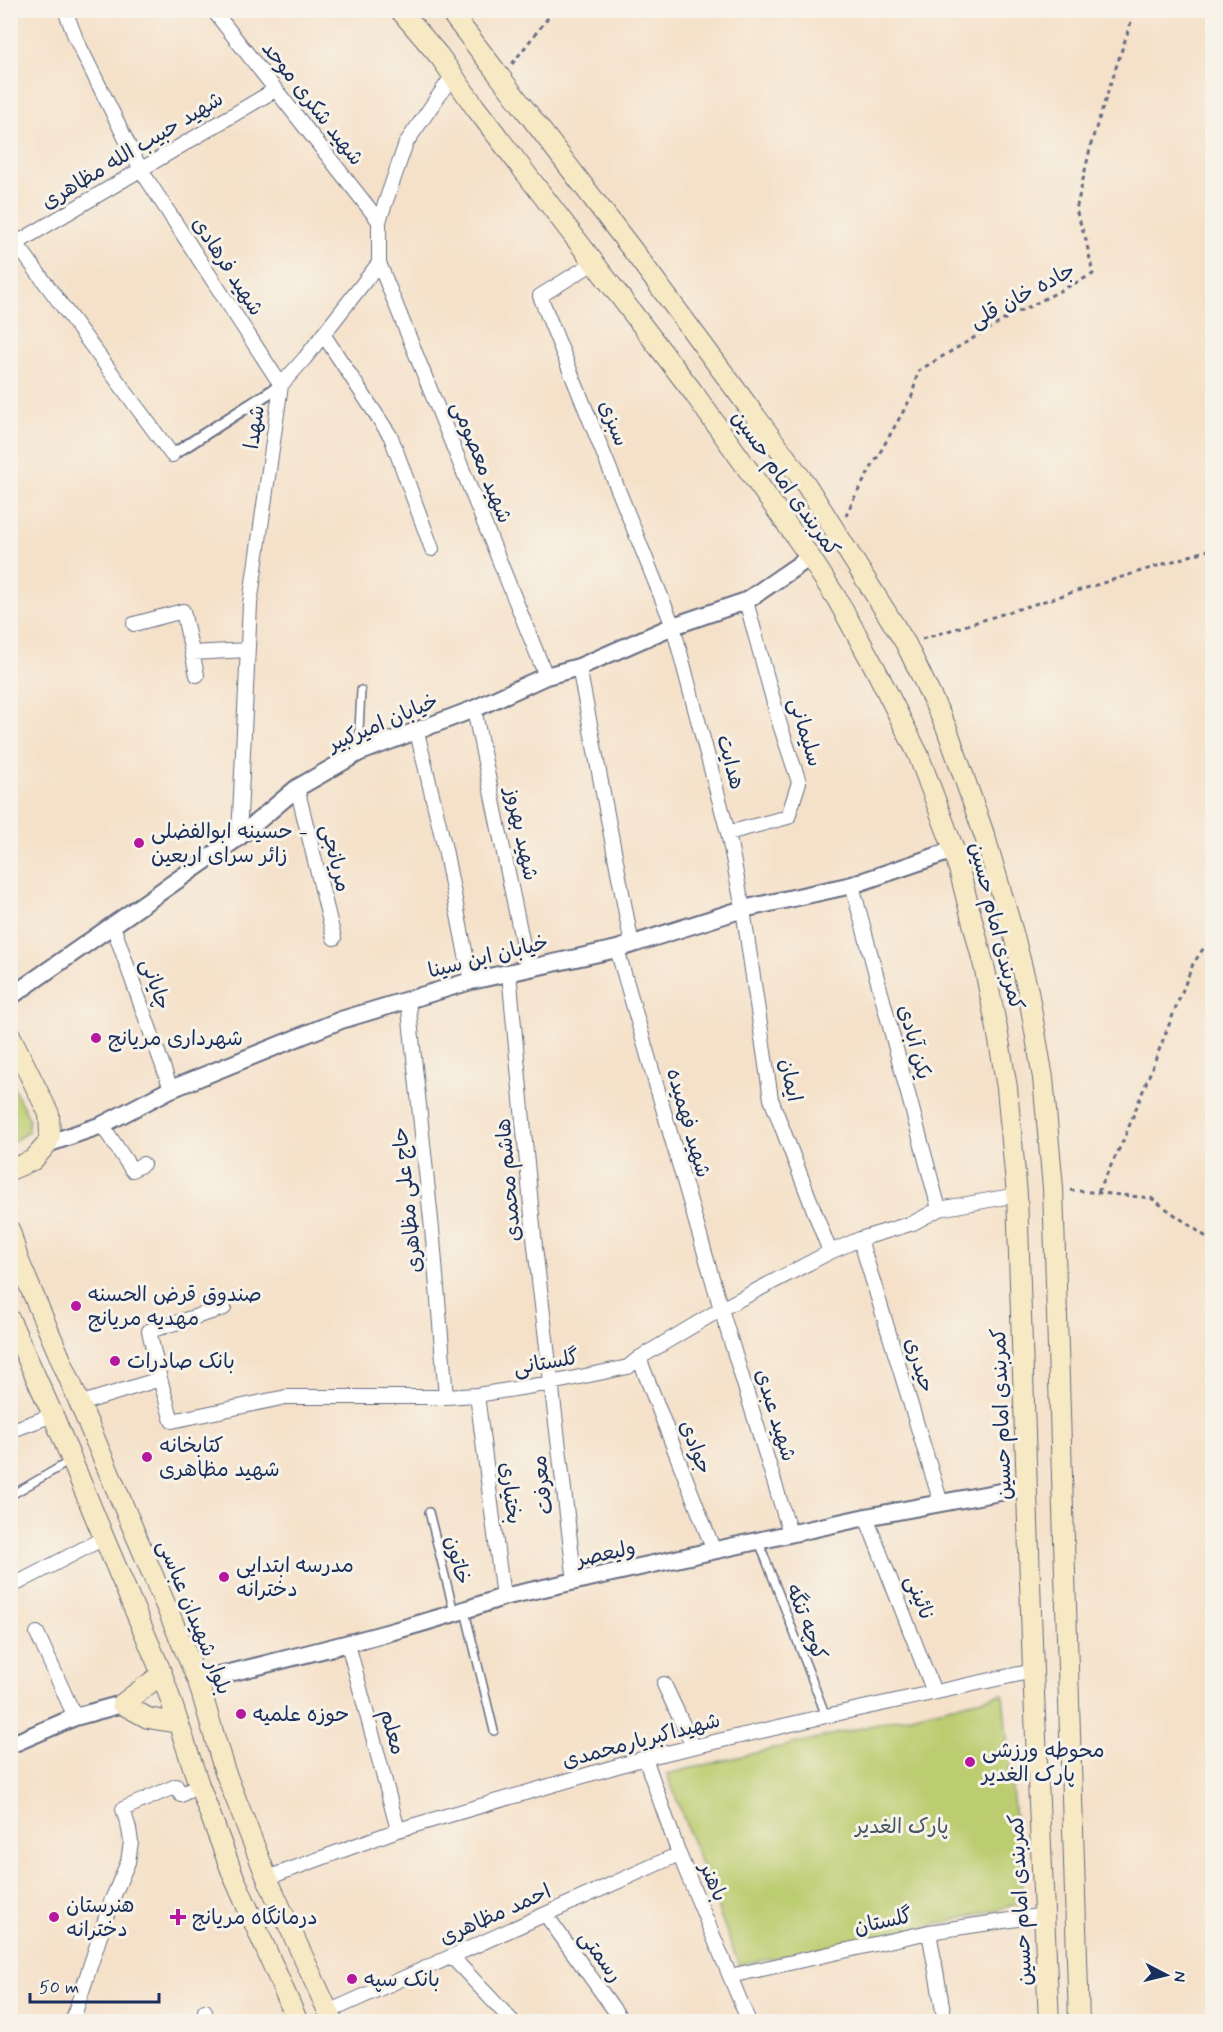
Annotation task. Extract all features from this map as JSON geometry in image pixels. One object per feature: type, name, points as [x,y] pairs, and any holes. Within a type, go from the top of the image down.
[{"type":"main road","name":"کمربندی امام حسین","points":[[400,10],[453,75],[693,392],[810,557],[837,599],[918,753],[954,850],[985,970],[997,1029],[1007,1088],[1017,1194],[1033,1671],[1049,2022]]},
{"type":"main road","name":"کمربندی امام حسین","points":[[449,10],[807,486],[906,644],[947,729],[986,840],[1014,936],[1030,1003],[1043,1078],[1053,1188],[1079,2022]]},
{"type":"main road","points":[[954,850],[986,840]]},
{"type":"main road","points":[[10,1035],[49,1114],[50,1135],[47,1144],[33,1160],[10,1170]]},
{"type":"main road","name":"بلوار شهیدان عباسی","points":[[10,1231],[18,1259],[198,1681],[224,1769],[267,1878],[330,2017]]},
{"type":"main road","points":[[10,1320],[53,1414],[162,1674],[199,1785],[243,1901],[298,2022]]},
{"type":"main road","points":[[162,1674],[122,1704],[148,1718],[178,1723]]},
{"type":"street","name":"شهید فرهادی","points":[[65,10],[76,39],[141,171],[281,385]]},
{"type":"street","name":"شهید شکری موحد","points":[[213,10],[379,221]]},
{"type":"street","points":[[379,263],[379,221],[406,143],[453,75]]},
{"type":"street","name":"شهید حبیب الله مظاهری","points":[[13,245],[275,90]]},
{"type":"street","points":[[13,245],[172,455],[281,385]]},
{"type":"street","name":"سبزی","points":[[595,262],[540,296],[673,626]]},
{"type":"street","name":"شهدا","points":[[239,837],[250,604],[281,385],[379,263]]},
{"type":"street","name":"شهید معصومی","points":[[379,263],[546,676]]},
{"type":"street","points":[[323,334],[391,437],[432,549]]},
{"type":"street","name":"خیابان امیرکبیر","points":[[10,997],[239,837],[297,788],[358,753],[474,709],[546,676],[579,667],[673,626],[746,601],[810,557]]},
{"type":"street","name":"سلیمانی","points":[[728,833],[788,816],[799,782],[780,725],[746,601]]},
{"type":"street","points":[[134,624],[183,611],[197,675]]},
{"type":"street","name":"هدایت","points":[[673,626],[728,833],[743,909]]},
{"type":"street","points":[[192,653],[247,650]]},
{"type":"street","name":"شهید فهمیده","points":[[579,667],[625,947],[722,1309]]},
{"type":"street","name":"شهید بهروز","points":[[474,709],[528,969]]},
{"type":"street","points":[[417,732],[445,849],[471,981]]},
{"type":"street","name":"مریانجی","points":[[297,788],[334,938]]},
{"type":"street","name":"خیابان ابن سینا","points":[[47,1144],[102,1125],[171,1089],[341,1020],[471,981],[625,947],[743,909],[852,885],[954,850]]},
{"type":"street","name":"یکن آبادی","points":[[852,885],[939,1209]]},
{"type":"street","name":"ایمان","points":[[743,909],[771,1099],[830,1252]]},
{"type":"street","name":"چایانی","points":[[113,926],[171,1089]]},
{"type":"street","name":"هاشم محمدی","points":[[509,973],[535,1247],[551,1383]]},
{"type":"street","name":"حاج علی مظاهری","points":[[408,1000],[433,1239],[446,1397]]},
{"type":"street","points":[[102,1125],[132,1170],[144,1164]]},
{"type":"street","name":"گلستانی","points":[[160,1379],[172,1421],[286,1396],[446,1397],[477,1395],[628,1367],[639,1358],[722,1309],[830,1252],[860,1239],[914,1223],[939,1209],[1017,1194]]},
{"type":"street","name":"حیدری","points":[[860,1239],[940,1503]]},
{"type":"street","points":[[79,1404],[160,1379],[149,1331],[224,1308]]},
{"type":"street","name":"شهید عبدی","points":[[722,1309],[790,1533]]},
{"type":"street","name":"جوادی","points":[[639,1358],[714,1551]]},
{"type":"street","name":"معرفت","points":[[551,1383],[575,1582]]},
{"type":"street","name":"بختیاری","points":[[477,1395],[503,1597]]},
{"type":"street","points":[[10,1431],[53,1414]]},
{"type":"street","name":"ولیعصر","points":[[198,1681],[348,1644],[460,1613],[503,1597],[866,1517],[1027,1487]]},
{"type":"street","name":"نائینی","points":[[866,1517],[934,1692]]},
{"type":"street","points":[[10,1587],[104,1538]]},
{"type":"street","points":[[37,1633],[75,1717]]},
{"type":"street","name":"معلم","points":[[348,1644],[398,1830]]},
{"type":"street","name":"شهیداکبریارمحمدی","points":[[267,1878],[398,1830],[645,1758],[1033,1671]]},
{"type":"street","points":[[664,1684],[693,1746]]},
{"type":"street","points":[[10,1745],[75,1717],[122,1704]]},
{"type":"street","name":"باهنر","points":[[645,1758],[679,1854],[749,2022]]},
{"type":"street","points":[[72,2022],[111,1902],[128,1862],[131,1842],[123,1809],[176,1786],[181,1795],[199,1785]]},
{"type":"street","name":"احمد مظاهری","points":[[330,2017],[452,1957],[679,1854]]},
{"type":"street","name":"رسمتی","points":[[546,1915],[623,2022]]},
{"type":"street","name":"گلستان","points":[[730,1976],[929,1932],[1045,1915]]},
{"type":"street","points":[[929,1932],[945,2022]]},
{"type":"street","points":[[452,1957],[513,2022]]},
{"type":"lane","points":[[358,753],[361,690]]},
{"type":"lane","points":[[10,1496],[72,1460]]},
{"type":"lane","name":"خاتون","points":[[429,1512],[494,1731]]},
{"type":"lane","name":"کوچه تنگه","points":[[758,1541],[826,1716]]},
{"type":"path","points":[[499,74],[511,65],[554,10]]},
{"type":"path","name":"جاده خان قلی","points":[[838,534],[853,500],[912,396],[918,371],[1007,318],[1093,274],[1086,240],[1076,210],[1092,140],[1135,10]]},
{"type":"path","points":[[906,644],[1212,549]]},
{"type":"path","points":[[1098,1192],[1125,1139],[1193,964],[1212,940]]},
{"type":"path","points":[[1053,1188],[1151,1198],[1212,1241]]},
{"type":"green space","points":[[11,1083],[29,1118],[28,1132],[11,1143]]},
{"type":"green space","name":"پارک الغدیر","points":[[1003,1694],[1023,1903],[919,1929],[739,1965],[667,1774]]},
{"type":"place","name":"حسینه ابوالفضلی - زائر سرای اربعین","points":[[139,843]]},
{"type":"place","name":"شهرداری مریانج","points":[[96,1038]]},
{"type":"place","name":"صندوق قرض الحسنه مهدیه مریانج","points":[[76,1306]]},
{"type":"place","name":"بانک صادرات","points":[[115,1361]]},
{"type":"place","name":"کتابخانه شهید مظاهری","points":[[147,1457]]},
{"type":"place","name":"مدرسه ابتدایی دخترانه","points":[[224,1577]]},
{"type":"place","name":"حوزه علمیه","points":[[241,1714]]},
{"type":"place","name":"محوطه ورزشی پارک الغدیر","points":[[970,1762]]},
{"type":"place","name":"هنرستان دخترانه","points":[[54,1917]]},
{"type":"place","name":"درمانگاه مریانج","points":[[178,1917]]},
{"type":"place","name":"بانک سپه","points":[[352,1979]]}]
